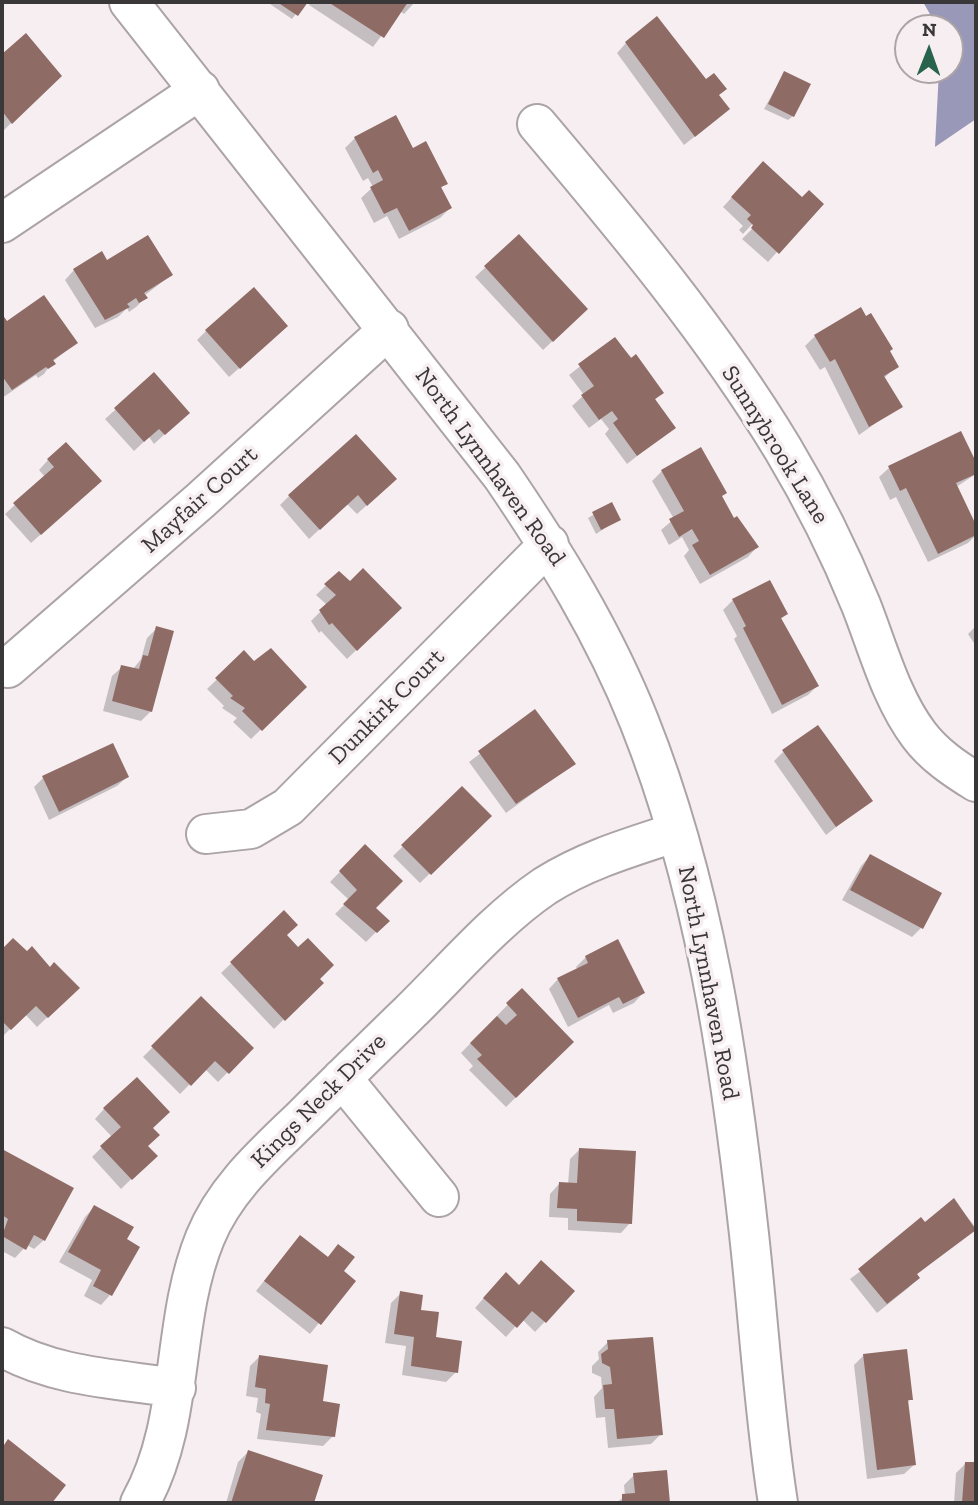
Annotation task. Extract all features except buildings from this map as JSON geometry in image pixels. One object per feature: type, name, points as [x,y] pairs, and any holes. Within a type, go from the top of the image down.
[{"type":"street","name":"North Lynnhaven Road","points":[[130,2],[390,328],[502,476],[549,544],[601,636],[634,710],[677,832],[703,931],[725,1045],[749,1233],[778,1503]]},
{"type":"street","points":[[2,223],[200,90]]},
{"type":"street","name":"Sunnybrook Lane","points":[[537,124],[623,227],[711,344],[782,448],[824,523],[901,706],[920,736],[945,762],[976,782]]},
{"type":"street","name":"Mayfair Court","points":[[8,668],[201,500],[390,328]]},
{"type":"street","name":"Dunkirk Court","points":[[206,834],[251,829],[288,807],[549,544]]},
{"type":"street","name":"Kings Neck Drive","points":[[140,1503],[152,1481],[167,1439],[192,1276],[205,1237],[225,1200],[251,1168],[342,1078],[496,928],[544,887],[595,859],[677,832]]},
{"type":"street","points":[[342,1078],[439,1197]]},
{"type":"street","points":[[2,1347],[27,1362],[51,1368],[176,1388]]},
{"type":"water","points":[[923,2],[976,2],[976,119],[935,147],[938,84],[964,84],[964,14],[930,14]]}]
